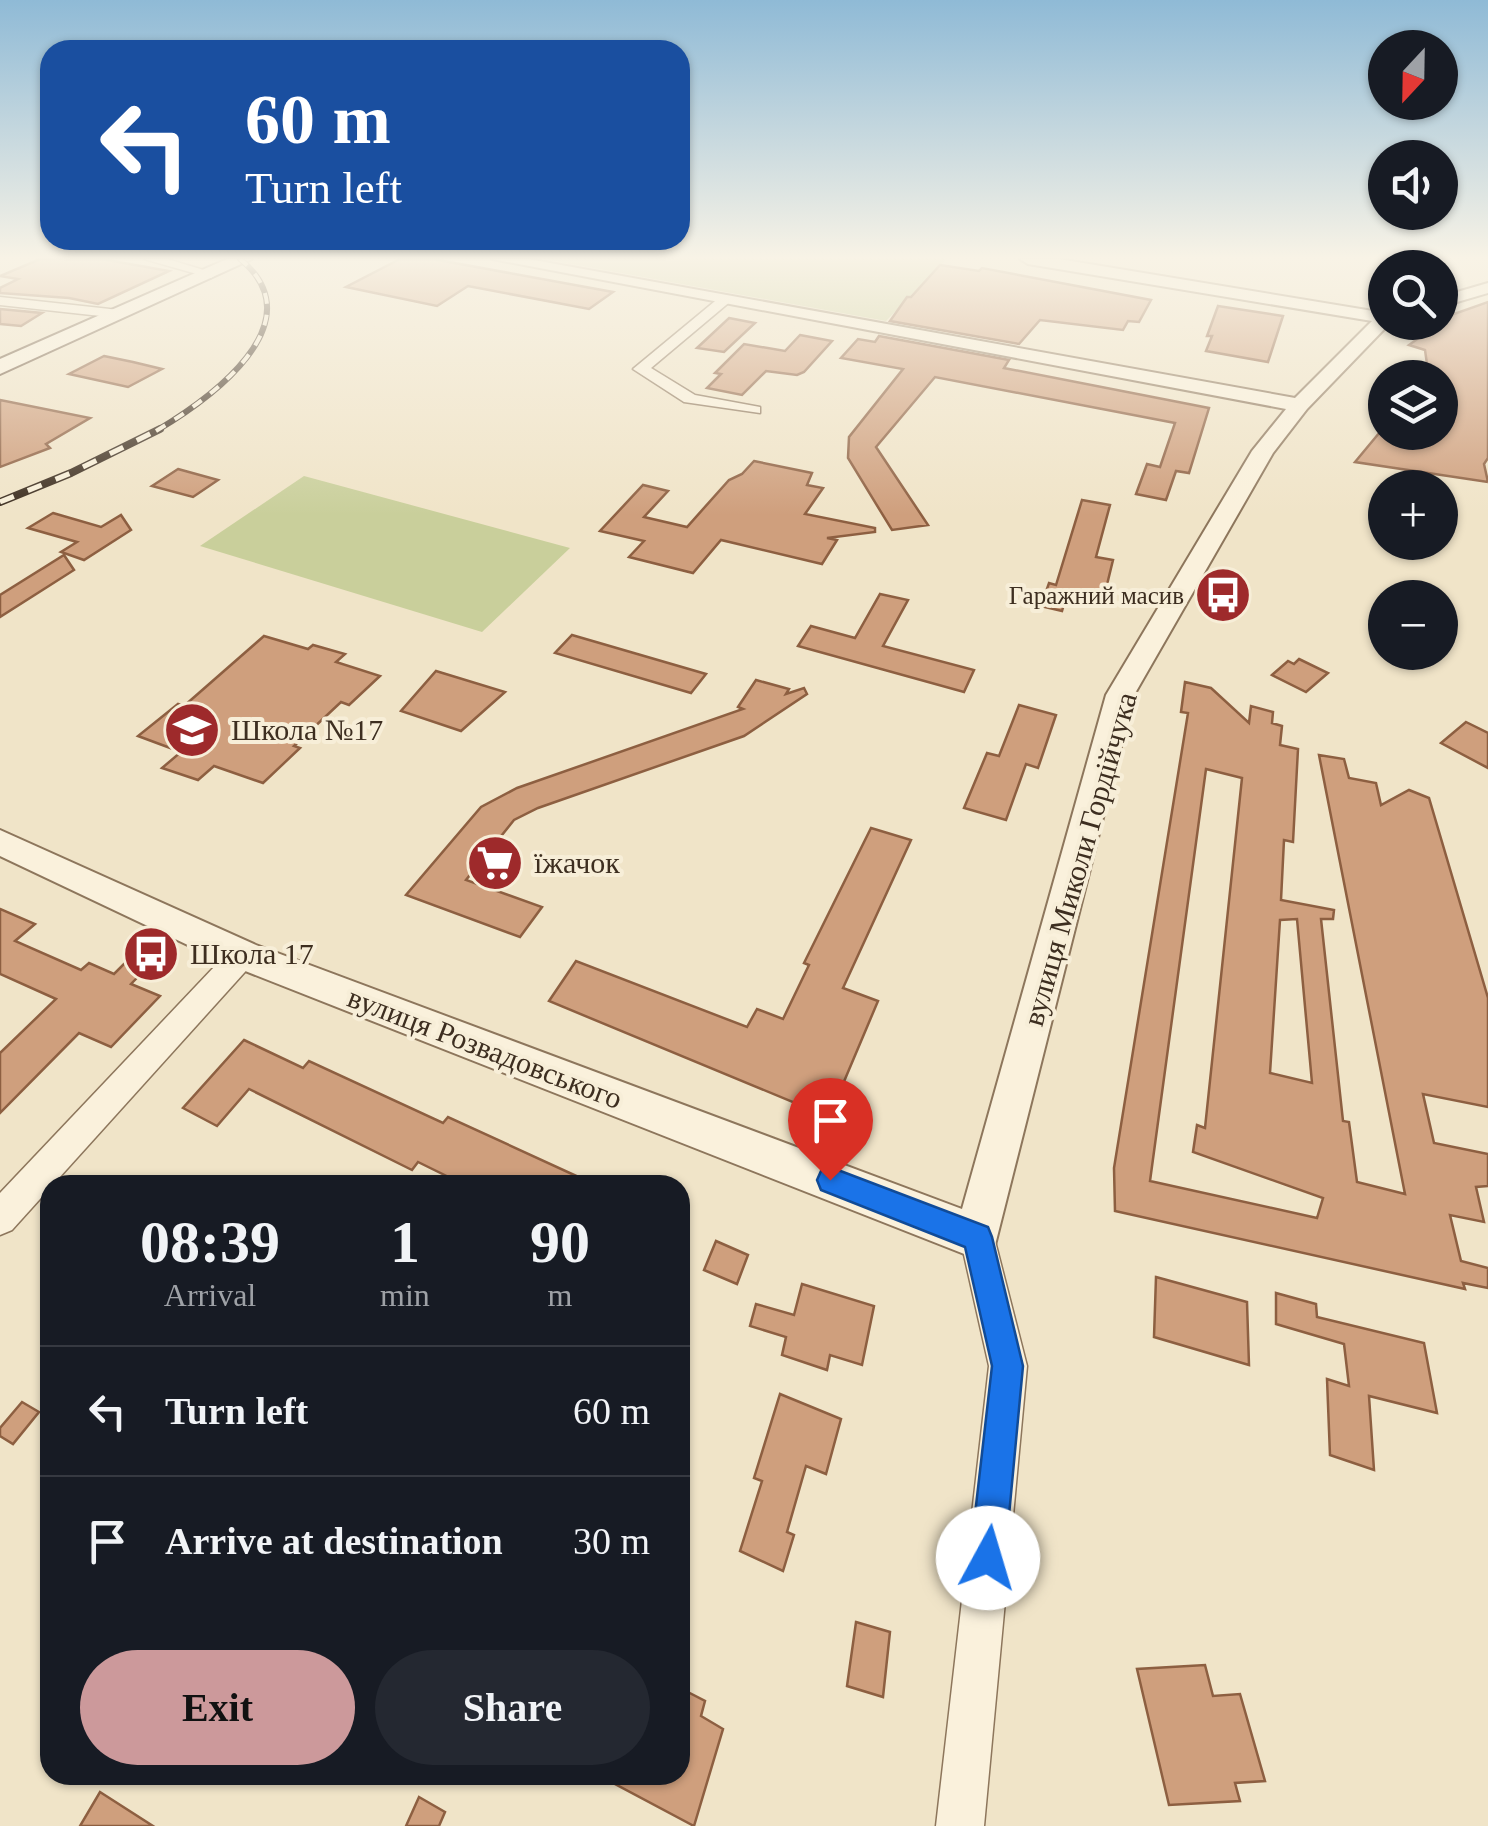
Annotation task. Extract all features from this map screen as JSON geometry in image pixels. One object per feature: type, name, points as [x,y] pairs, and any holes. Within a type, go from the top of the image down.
[{"type":"main road","points":[[3,364],[49,344]]},
{"type":"street","points":[[671,344],[641,369],[690,399],[754,410]]},
{"type":"street","points":[[967,344],[1300,405]]},
{"type":"street","name":"вулиця Миколи Гордійчука","points":[[978,1237],[1120,695],[1263,451],[1300,405],[1359,344]]},
{"type":"street","name":"вулиця Розвадовського","points":[[0,842],[243,955],[978,1237]]},
{"type":"street","points":[[0,1218],[243,955]]},
{"type":"street","points":[[960,1826],[1008,1366],[978,1237]]},
{"type":"green space","points":[[304,476],[570,548],[482,632],[200,546]]},
{"type":"building","points":[[701,344],[732,344],[724,352],[697,348]]},
{"type":"building","points":[[744,344],[785,351],[791,344],[829,344],[804,372],[797,375],[766,371],[742,395],[707,388],[721,374],[715,373]]},
{"type":"building","points":[[853,344],[923,344],[1009,360],[1004,368],[1209,408],[1189,473],[1176,471],[1166,500],[1136,494],[1147,464],[1160,467],[1175,423],[935,377],[876,447],[928,525],[892,530],[848,458],[849,437],[903,369],[841,358]]},
{"type":"building","points":[[1209,344],[1274,344],[1268,362],[1206,351]]},
{"type":"building","points":[[1488,344],[1488,458],[1484,464],[1488,482],[1458,477],[1458,470],[1408,470],[1355,462],[1368,446],[1368,450],[1458,450],[1458,360],[1426,360],[1425,350],[1409,345]]},
{"type":"building","points":[[104,356],[162,369],[128,387],[69,374]]},
{"type":"building","points":[[0,400],[90,418],[46,444],[50,448],[0,467]]},
{"type":"building","points":[[754,461],[812,473],[807,485],[823,488],[805,514],[875,528],[875,532],[827,538],[837,540],[822,564],[721,540],[693,573],[629,557],[644,541],[600,531],[643,485],[668,491],[644,517],[687,527],[729,480],[742,474]]},
{"type":"building","points":[[178,469],[218,480],[193,497],[152,486]]},
{"type":"building","points":[[1082,500],[1110,505],[1096,557],[1113,560],[1103,601],[1067,594],[1062,611],[1041,606],[1049,583],[1056,585]]},
{"type":"building","points":[[53,513],[101,527],[121,515],[131,530],[84,560],[61,552],[77,542],[28,528]]},
{"type":"building","points":[[64,555],[74,570],[0,617],[0,595]]},
{"type":"building","points":[[880,594],[908,600],[883,646],[974,670],[964,692],[798,646],[811,626],[855,638]]},
{"type":"building","points":[[572,635],[706,674],[691,693],[555,653]]},
{"type":"building","points":[[264,636],[308,649],[313,645],[345,654],[336,662],[380,676],[349,705],[341,702],[294,746],[300,748],[263,783],[214,766],[198,780],[162,768],[181,752],[138,736],[178,704],[184,706]]},
{"type":"building","points":[[1299,659],[1328,673],[1306,692],[1272,675],[1288,661],[1294,664]]},
{"type":"building","points":[[436,671],[505,692],[461,731],[401,711]]},
{"type":"building","points":[[756,680],[789,689],[786,694],[804,688],[807,694],[744,736],[538,808],[514,820],[466,880],[542,907],[520,937],[406,895],[481,807],[517,788],[743,709],[738,707]]},
{"type":"building","points":[[1185,682],[1211,688],[1249,723],[1251,706],[1273,712],[1272,723],[1282,726],[1280,745],[1298,749],[1293,842],[1284,840],[1281,900],[1334,910],[1333,919],[1321,919],[1343,1121],[1349,1122],[1357,1182],[1405,1194],[1319,755],[1344,759],[1349,778],[1376,783],[1381,805],[1409,790],[1429,798],[1488,998],[1488,1107],[1423,1094],[1434,1143],[1488,1154],[1488,1186],[1476,1187],[1484,1222],[1450,1215],[1461,1261],[1488,1268],[1488,1288],[1463,1283],[1465,1289],[1115,1211],[1114,1168],[1188,713],[1181,712]],"holes":[[[1206,769],[1242,778],[1205,1128],[1197,1125],[1193,1152],[1323,1198],[1317,1218],[1150,1181]],[[1297,919],[1312,1083],[1270,1073],[1280,920]]]},
{"type":"building","points":[[1019,705],[1056,715],[1038,768],[1026,764],[1006,820],[964,808],[987,753],[999,756]]},
{"type":"building","points":[[1466,722],[1488,733],[1488,768],[1441,743]]},
{"type":"building","points":[[871,828],[911,840],[843,988],[878,1001],[829,1117],[549,1001],[576,961],[747,1027],[757,1009],[783,1019],[809,965],[804,963]]},
{"type":"building","points":[[0,909],[35,924],[15,941],[81,970],[89,963],[114,974],[144,944],[163,951],[131,984],[160,996],[111,1047],[79,1033],[0,1113],[0,1053],[56,999],[0,974]]},
{"type":"building","points":[[244,1040],[303,1068],[309,1061],[443,1123],[448,1117],[574,1175],[445,1175],[418,1162],[412,1170],[249,1089],[217,1126],[183,1108]]},
{"type":"building","points":[[716,1241],[748,1255],[737,1284],[704,1270]]},
{"type":"building","points":[[1156,1277],[1247,1302],[1249,1365],[1154,1337]]},
{"type":"building","points":[[802,1284],[874,1306],[862,1365],[830,1355],[827,1370],[782,1355],[786,1337],[750,1326],[756,1304],[794,1315]]},
{"type":"building","points":[[1276,1293],[1316,1304],[1317,1317],[1424,1343],[1437,1413],[1369,1396],[1374,1470],[1330,1455],[1327,1379],[1349,1386],[1344,1344],[1276,1324]]},
{"type":"building","points":[[780,1394],[841,1419],[826,1474],[806,1466],[787,1532],[794,1535],[783,1571],[740,1551],[762,1481],[754,1478]]},
{"type":"building","points":[[22,1402],[39,1412],[13,1444],[0,1436],[0,1428]]},
{"type":"building","points":[[856,1622],[890,1632],[883,1697],[847,1686]]},
{"type":"building","points":[[1205,1665],[1213,1696],[1240,1694],[1265,1781],[1235,1783],[1240,1801],[1169,1805],[1137,1669]]},
{"type":"building","points":[[690,1693],[705,1701],[701,1716],[723,1729],[694,1826],[617,1785],[690,1785]]},
{"type":"building","points":[[100,1792],[153,1826],[80,1826]]},
{"type":"building","points":[[419,1797],[445,1812],[439,1826],[406,1826]]},
{"type":"railway","points":[[156,431],[226,380],[254,344]]},
{"type":"railway","points":[[156,431],[160,429]]},
{"type":"railway","points":[[0,502],[71,473],[156,431]]},
{"type":"place","name":"Гаражний масив","points":[[1223,595]]},
{"type":"place","name":"Школа №17","points":[[192,730]]},
{"type":"place","name":"їжачок","points":[[495,863]]},
{"type":"place","name":"Школа 17","points":[[151,954]]},
{"type":"route","points":[[830,1180],[978,1237],[1008,1366],[988,1558]]}]
